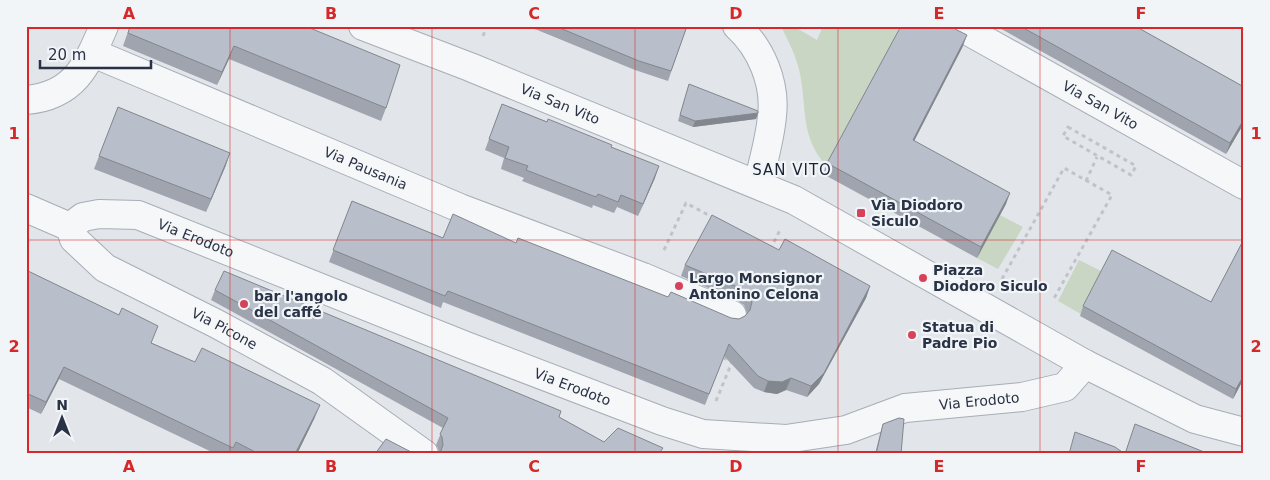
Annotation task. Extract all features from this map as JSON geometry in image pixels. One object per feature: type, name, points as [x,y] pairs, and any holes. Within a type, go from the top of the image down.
[{"type":"street","points":[[26,100],[40,99],[58,92],[72,82],[84,69],[104,26]]},
{"type":"street","name":"Via San Vito","points":[[363,26],[470,67],[794,200],[986,308]]},
{"type":"street","points":[[737,26],[745,33],[758,51],[772,92],[772,116],[758,184]]},
{"type":"street","name":"Via San Vito","points":[[959,26],[1244,185]]},
{"type":"street","name":"Via Pausania","points":[[93,53],[460,208],[643,277],[732,315]]},
{"type":"street","points":[[26,208],[70,227]]},
{"type":"street","name":"Via Erodoto","points":[[70,227],[83,217],[99,214],[138,215],[466,346],[662,421],[703,434],[786,439],[846,430],[905,408],[1022,397],[1065,387],[1085,364]]},
{"type":"street","name":"Via Picone","points":[[70,227],[74,239],[105,268],[215,323],[322,380],[424,454]]},
{"type":"street","points":[[986,308],[1085,364],[1195,419],[1244,432]]},
{"type":"path","points":[[1068,127],[1136,166],[1131,175],[1097,156],[1063,136],[1068,127]]},
{"type":"path","points":[[1086,181],[1097,156]]},
{"type":"path","points":[[986,308],[1064,168],[1112,195],[1053,300]]},
{"type":"path","points":[[670,234],[686,203],[722,222]]},
{"type":"path","points":[[766,245],[771,248]]},
{"type":"path","points":[[703,434],[732,362],[716,354],[732,315]]},
{"type":"green space","points":[[781,26],[793,26],[817,40],[823,26],[899,26],[896,38],[827,166],[812,145],[808,134],[799,68]]},
{"type":"green space","points":[[1000,215],[1023,227],[998,269],[977,258]]},
{"type":"green space","points":[[1079,260],[1103,272],[1081,314],[1058,301]]},
{"type":"building","points":[[130,26],[305,26],[400,65],[386,108],[234,46],[222,72],[128,33]]},
{"type":"building","points":[[555,26],[679,26],[686,29],[671,71],[639,61]]},
{"type":"building","points":[[901,26],[953,26],[967,35],[913,140],[1010,193],[981,247],[827,163]]},
{"type":"building","points":[[1020,26],[1135,26],[1244,87],[1244,119],[1230,143]]},
{"type":"building","points":[[689,84],[758,111],[758,113],[695,121],[680,115]]},
{"type":"building","points":[[502,104],[547,122],[548,119],[659,166],[643,204],[621,195],[618,202],[598,194],[596,197],[526,170],[528,166],[505,158],[509,147],[489,139]]},
{"type":"building","points":[[118,107],[230,153],[211,199],[99,156]]},
{"type":"building","points":[[352,201],[443,238],[453,214],[516,243],[518,238],[668,297],[671,292],[731,318],[739,319],[750,310],[752,302],[748,294],[742,289],[685,265],[712,215],[779,250],[785,239],[870,286],[824,373],[811,386],[791,378],[782,382],[768,381],[758,376],[729,344],[709,394],[448,291],[445,296],[333,250]]},
{"type":"building","points":[[1244,239],[1244,375],[1236,389],[1083,306],[1112,250],[1211,302]]},
{"type":"building","points":[[26,270],[119,315],[122,308],[158,326],[151,343],[195,362],[202,348],[320,405],[295,454],[259,454],[236,442],[233,448],[64,367],[46,402],[26,393]]},
{"type":"building","points":[[224,271],[561,411],[559,417],[604,442],[618,428],[663,448],[660,452],[663,454],[439,454],[443,445],[440,434],[448,418],[215,290]]},
{"type":"building","points":[[899,418],[904,419],[901,454],[876,454],[883,424]]},
{"type":"building","points":[[1135,424],[1209,454],[1125,454]]},
{"type":"building","points":[[1075,432],[1115,447],[1125,454],[1069,454]]},
{"type":"building","points":[[386,439],[415,454],[375,454]]},
{"type":"place","name":"Via Diodoro Siculo","points":[[861,213]]},
{"type":"place","name":"Piazza Diodoro Siculo","points":[[923,278]]},
{"type":"place","name":"Largo Monsignor Antonino Celona","points":[[679,286]]},
{"type":"place","name":"bar l'angolo del caffé","points":[[244,304]]},
{"type":"place","name":"Statua di Padre Pio","points":[[912,335]]},
{"type":"district","name":"SAN VITO","points":[[792,170]]}]
